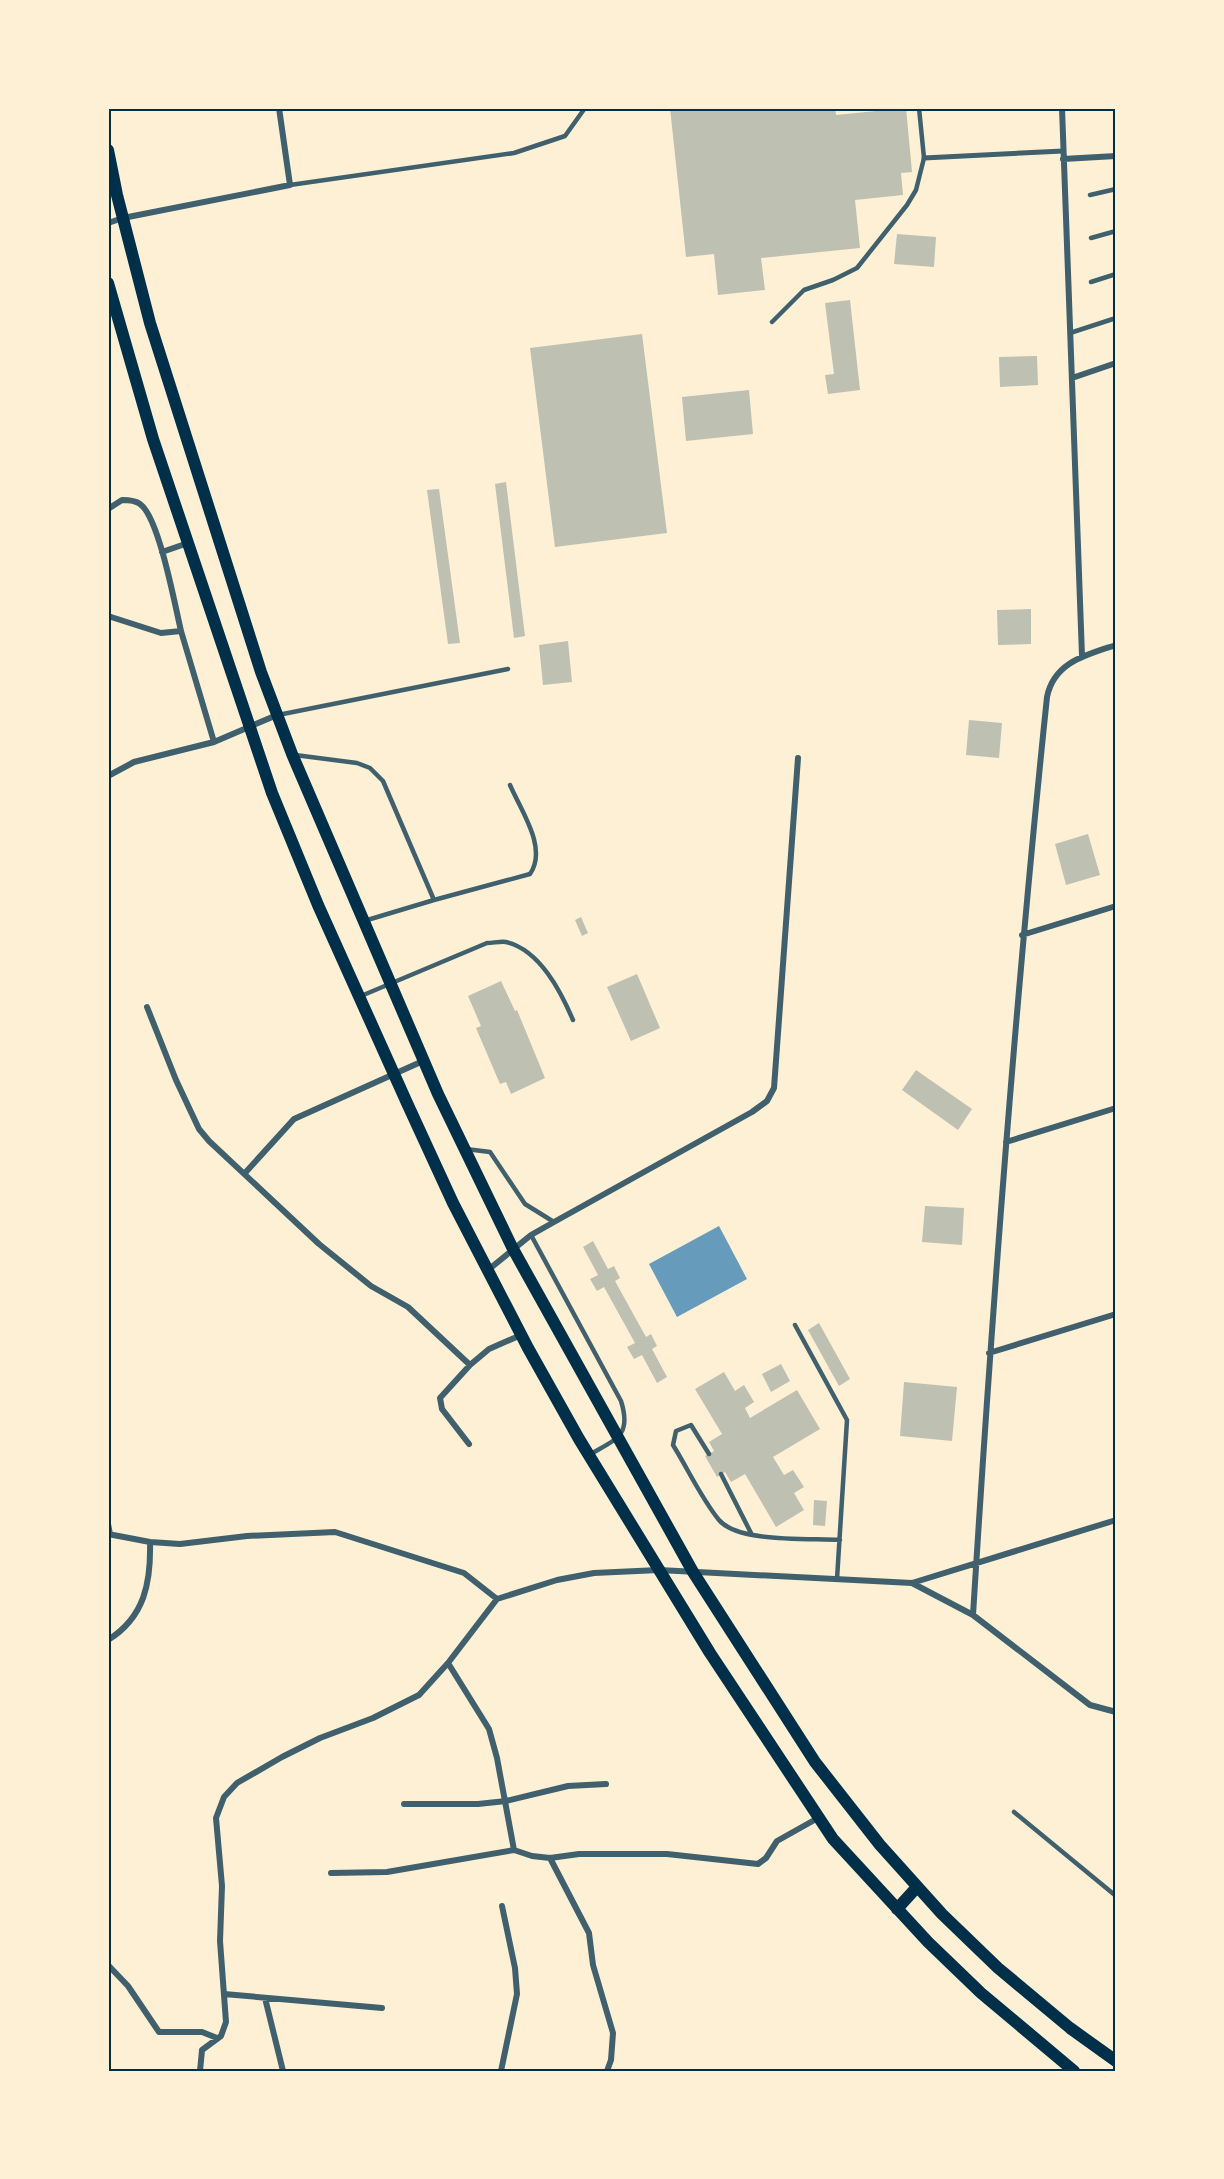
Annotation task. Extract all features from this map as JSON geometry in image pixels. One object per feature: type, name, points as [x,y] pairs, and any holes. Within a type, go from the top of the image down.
[{"type":"main road","points":[[108,150],[150,323],[192,461],[277,715],[423,1061],[513,1249],[693,1572],[815,1762],[880,1845],[917,1887],[998,1968],[1070,2028],[1116,2061]]},
{"type":"main road","points":[[108,283],[153,439],[272,793],[393,1074],[449,1193],[522,1334],[589,1455],[659,1569],[833,1839],[897,1909],[981,1993],[1074,2071]]},
{"type":"main road","points":[[897,1909],[917,1887]]},
{"type":"street","points":[[108,223],[123,218],[291,185],[279,108]]},
{"type":"street","points":[[1062,108],[1082,656]]},
{"type":"street","points":[[924,158],[1063,151]]},
{"type":"street","points":[[1063,159],[1116,156]]},
{"type":"street","points":[[1072,378],[1116,363]]},
{"type":"street","points":[[108,509],[122,500],[139,503],[148,514],[162,552],[180,631],[214,742]]},
{"type":"street","points":[[162,552],[188,543]]},
{"type":"street","points":[[108,616],[161,633],[180,631]]},
{"type":"street","points":[[973,1616],[989,1353],[1022,935],[1047,697],[1052,680],[1064,667],[1082,656],[1116,645]]},
{"type":"street","points":[[108,776],[144,759],[214,742],[277,715]]},
{"type":"street","points":[[488,1270],[531,1235],[752,1112],[771,1096],[774,1088],[798,758]]},
{"type":"street","points":[[1022,935],[1116,906]]},
{"type":"street","points":[[147,1007],[199,1130],[320,1244],[371,1286],[408,1306],[470,1365]]},
{"type":"street","points":[[245,1173],[294,1119],[423,1061]]},
{"type":"street","points":[[1006,1142],[1116,1108]]},
{"type":"street","points":[[989,1353],[1116,1314]]},
{"type":"street","points":[[469,1444],[442,1408],[440,1398],[470,1365],[489,1349],[522,1334]]},
{"type":"street","points":[[200,2071],[202,2050],[217,2038],[225,2027],[220,1941],[222,1886],[216,1818],[224,1797],[237,1782],[282,1757],[320,1738],[373,1718],[419,1695],[448,1663],[497,1599],[557,1580],[594,1573],[659,1569],[912,1583],[1116,1520]]},
{"type":"street","points":[[108,1524],[109,1534],[150,1542],[180,1544],[247,1536],[335,1532],[464,1573],[497,1599]]},
{"type":"street","points":[[108,1640],[127,1625],[143,1602],[150,1570],[150,1542]]},
{"type":"street","points":[[912,1583],[973,1616],[1090,1705],[1116,1712]]},
{"type":"street","points":[[448,1663],[489,1730],[506,1801],[514,1850]]},
{"type":"street","points":[[404,1804],[451,1805],[506,1801],[568,1786],[606,1784]]},
{"type":"street","points":[[331,1873],[387,1872],[514,1850],[532,1856],[550,1858],[579,1854],[667,1854],[758,1864],[766,1858],[777,1841],[818,1818]]},
{"type":"street","points":[[550,1858],[589,1933],[593,1965],[613,2033],[611,2060],[607,2071]]},
{"type":"street","points":[[501,2071],[517,1994],[515,1968],[502,1906]]},
{"type":"street","points":[[108,1965],[128,1986],[159,2032],[202,2032],[217,2038]]},
{"type":"street","points":[[224,1994],[382,2008]]},
{"type":"street","points":[[265,1998],[282,2071]]},
{"type":"lane","points":[[291,185],[514,153],[565,136],[585,108]]},
{"type":"lane","points":[[772,322],[804,290],[833,280],[857,268],[870,254],[916,190],[924,158],[920,108]]},
{"type":"lane","points":[[1090,195],[1116,189]]},
{"type":"lane","points":[[1091,238],[1116,231]]},
{"type":"lane","points":[[1091,282],[1116,274]]},
{"type":"lane","points":[[1070,333],[1116,318]]},
{"type":"lane","points":[[277,715],[508,669]]},
{"type":"lane","points":[[292,754],[357,764],[370,768],[383,781],[434,900]]},
{"type":"lane","points":[[363,921],[530,874],[537,865],[535,842],[510,785]]},
{"type":"lane","points":[[358,997],[487,943],[506,942],[531,955],[561,992],[573,1020]]},
{"type":"lane","points":[[466,1149],[483,1149],[490,1152],[525,1204],[554,1222]]},
{"type":"lane","points":[[531,1235],[621,1401],[626,1425],[618,1438],[589,1455]]},
{"type":"lane","points":[[795,1325],[847,1420],[837,1580]]},
{"type":"lane","points":[[710,1454],[691,1425],[676,1431],[673,1445],[719,1521],[732,1530],[752,1535],[840,1540]]},
{"type":"lane","points":[[721,1474],[752,1535]]},
{"type":"lane","points":[[1014,1812],[1116,1896]]},
{"type":"water","points":[[719,1226],[747,1279],[677,1317],[649,1264]]},
{"type":"building","points":[[670,108],[835,108],[836,115],[906,108],[912,172],[901,173],[903,195],[855,200],[860,248],[761,258],[765,290],[718,295],[714,254],[686,257]]},
{"type":"building","points":[[897,234],[936,237],[934,267],[894,264]]},
{"type":"building","points":[[850,300],[860,390],[828,394],[825,375],[834,374],[825,303]]},
{"type":"building","points":[[642,334],[667,533],[555,547],[530,348]]},
{"type":"building","points":[[1037,356],[1038,385],[1000,387],[999,357]]},
{"type":"building","points":[[749,390],[753,434],[686,441],[682,397]]},
{"type":"building","points":[[506,482],[525,636],[514,638],[495,484]]},
{"type":"building","points":[[439,489],[460,643],[448,644],[427,490]]},
{"type":"building","points":[[1031,609],[1031,644],[998,645],[997,610]]},
{"type":"building","points":[[568,641],[572,682],[543,685],[539,645]]},
{"type":"building","points":[[969,720],[1002,723],[999,758],[966,755]]},
{"type":"building","points":[[1088,834],[1100,875],[1066,885],[1055,844]]},
{"type":"building","points":[[581,917],[588,933],[582,936],[575,920]]},
{"type":"building","points":[[637,974],[660,1028],[631,1041],[607,987]]},
{"type":"building","points":[[501,981],[515,1011],[517,1010],[545,1078],[511,1094],[506,1082],[500,1084],[476,1028],[481,1026],[468,996]]},
{"type":"building","points":[[916,1070],[972,1109],[958,1130],[902,1090]]},
{"type":"building","points":[[925,1206],[964,1208],[962,1245],[922,1242]]},
{"type":"building","points":[[593,1241],[608,1269],[614,1266],[620,1278],[615,1281],[646,1337],[651,1334],[657,1346],[652,1349],[667,1377],[657,1383],[642,1355],[634,1359],[627,1347],[635,1343],[604,1287],[597,1291],[590,1279],[598,1275],[583,1247]]},
{"type":"building","points":[[819,1323],[850,1379],[839,1386],[808,1330]]},
{"type":"building","points":[[781,1364],[790,1381],[771,1392],[762,1374]]},
{"type":"building","points":[[724,1372],[735,1391],[744,1385],[754,1402],[745,1408],[750,1418],[797,1390],[820,1429],[773,1457],[784,1475],[793,1470],[804,1487],[794,1493],[804,1510],[776,1527],[745,1474],[731,1482],[725,1472],[717,1477],[705,1456],[714,1451],[709,1442],[722,1434],[695,1389]]},
{"type":"building","points":[[904,1382],[957,1387],[952,1441],[900,1436]]},
{"type":"building","points":[[814,1500],[827,1501],[825,1526],[813,1525]]}]
